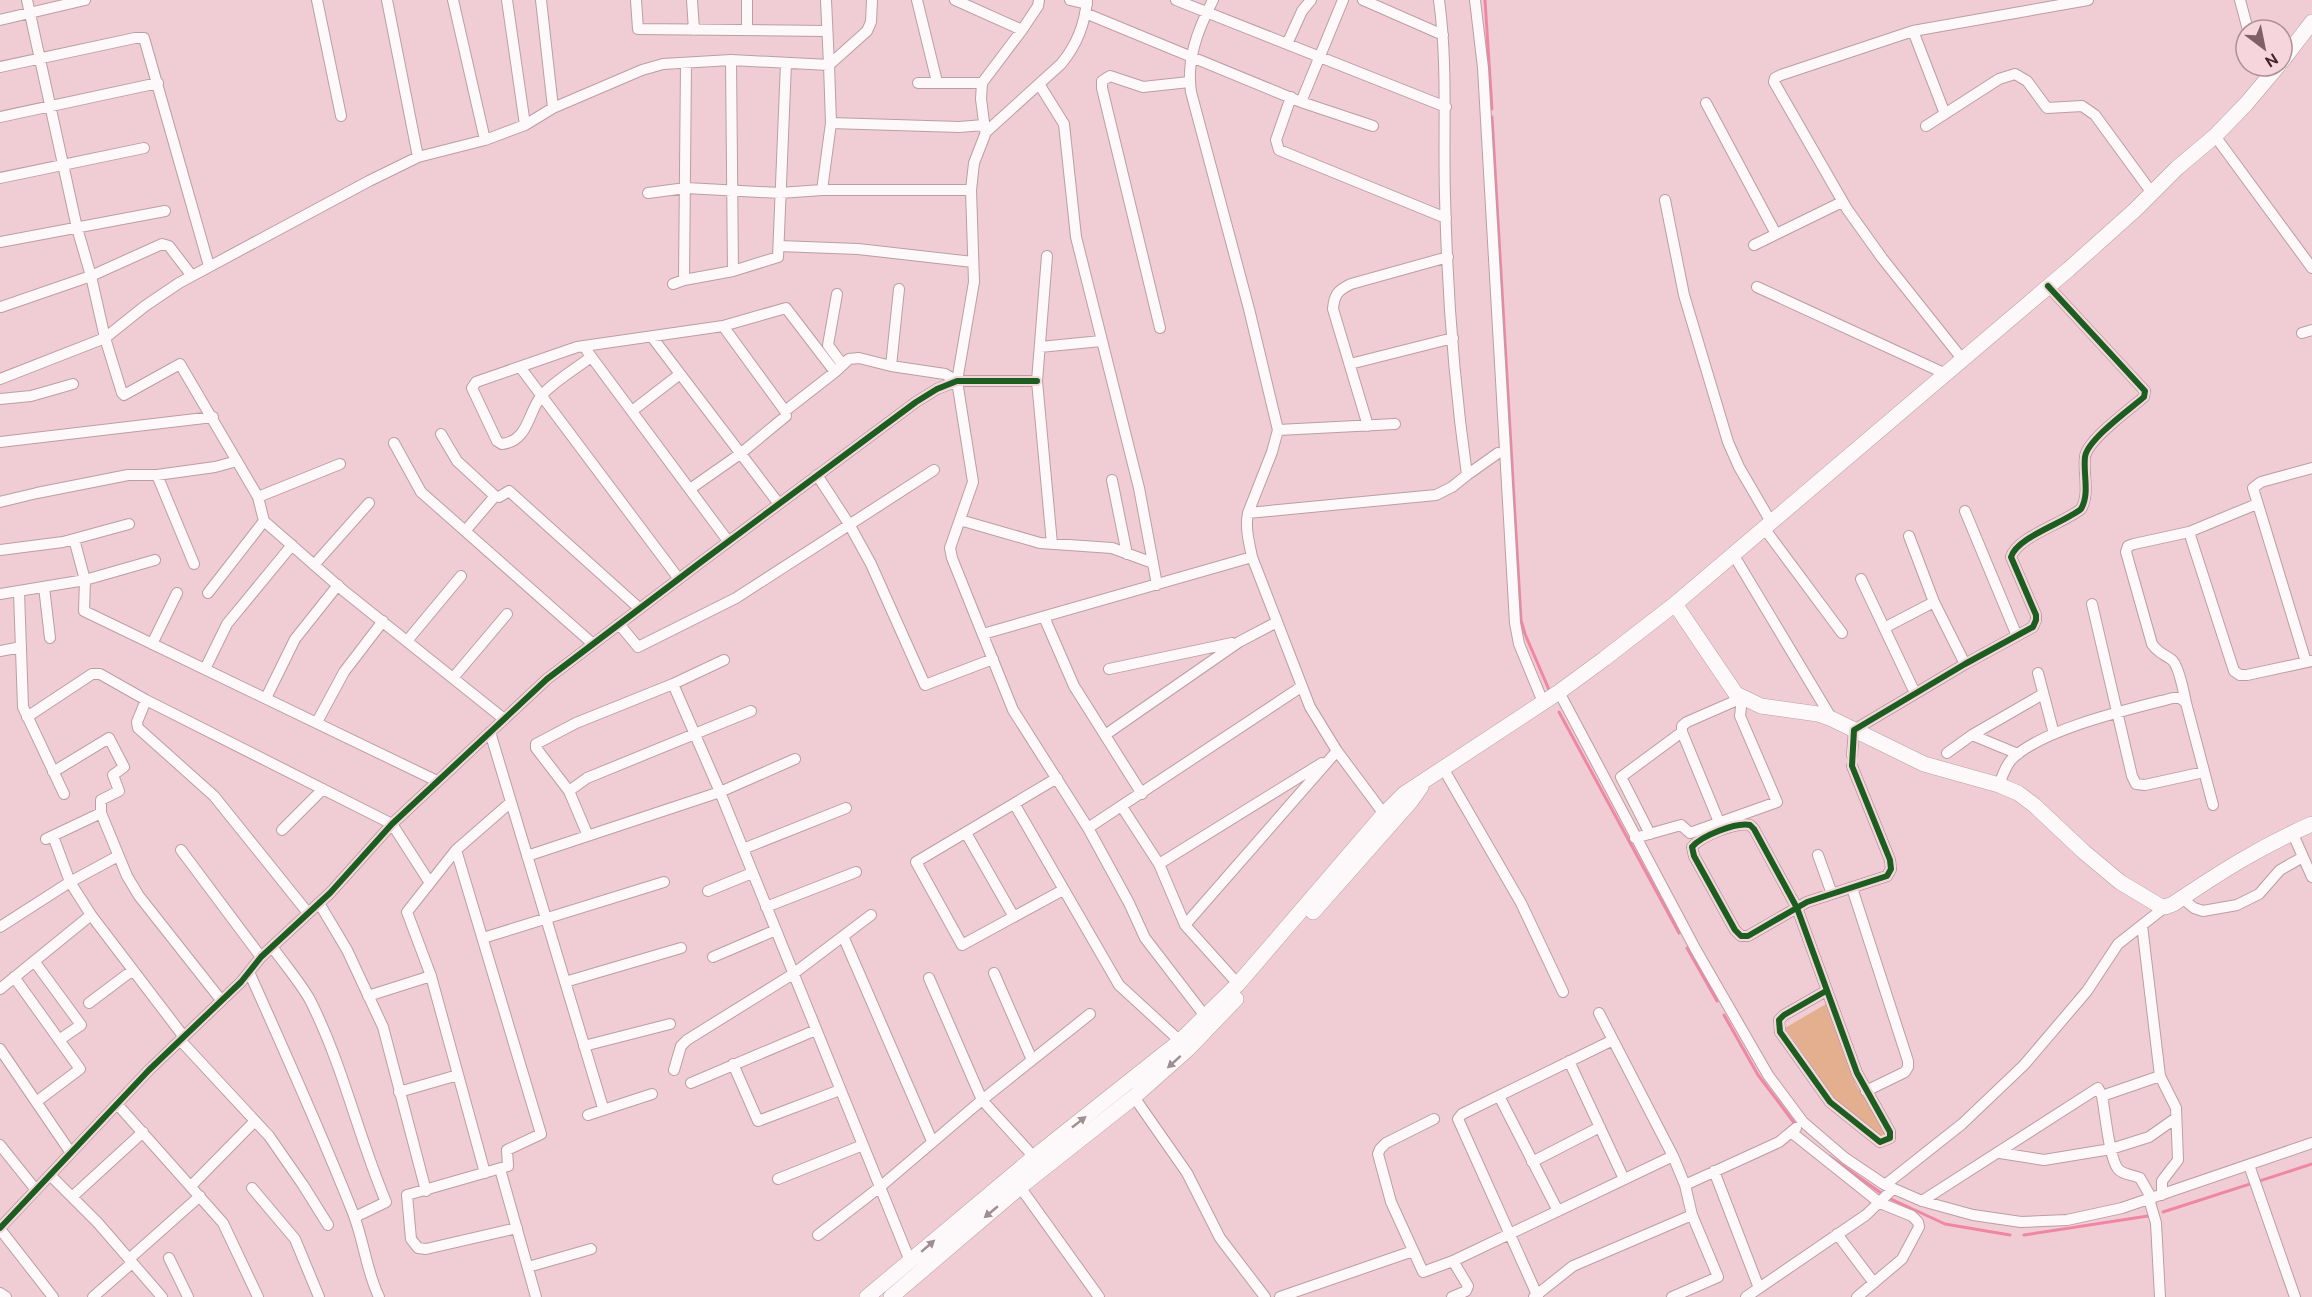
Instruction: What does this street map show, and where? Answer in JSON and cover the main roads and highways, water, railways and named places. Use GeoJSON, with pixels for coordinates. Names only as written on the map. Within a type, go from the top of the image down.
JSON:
{"type":"FeatureCollection","features":[{"type":"Feature","properties":{"kind":"main road"},"geometry":{"type":"LineString","coordinates":[[2294,45],[2312,22]]}},
{"type":"Feature","properties":{"kind":"main road"},"geometry":{"type":"LineString","coordinates":[[867,1297],[1034,1157],[1180,1041],[1238,984],[1384,814],[1404,794],[1559,692],[1675,604],[2048,286],[2215,136],[2267,78]]}},
{"type":"Feature","properties":{"kind":"main road"},"geometry":{"type":"LineString","coordinates":[[1675,604],[1727,684],[1742,698],[1761,706],[1818,714],[1924,764],[1999,785],[2018,793],[2120,882],[2165,907],[2248,855],[2312,824]]}},
{"type":"Feature","properties":{"kind":"main road"},"geometry":{"type":"LineString","coordinates":[[891,1297],[1020,1187],[1134,1097],[1188,1049],[1244,991],[1411,801],[1427,779]]}},
{"type":"Feature","properties":{"kind":"waterway"},"geometry":{"type":"LineString","coordinates":[[1485,0],[1492,109]]}},
{"type":"Feature","properties":{"kind":"waterway"},"geometry":{"type":"LineString","coordinates":[[1492,117],[1521,620],[1550,692]]}},
{"type":"Feature","properties":{"kind":"waterway"},"geometry":{"type":"LineString","coordinates":[[1559,712],[1679,933]]}},
{"type":"Feature","properties":{"kind":"waterway"},"geometry":{"type":"LineString","coordinates":[[1687,948],[1717,1001]]}},
{"type":"Feature","properties":{"kind":"waterway"},"geometry":{"type":"LineString","coordinates":[[1724,1015],[1758,1075],[1795,1124]]}},
{"type":"Feature","properties":{"kind":"waterway"},"geometry":{"type":"LineString","coordinates":[[1829,1156],[1881,1193]]}},
{"type":"Feature","properties":{"kind":"waterway"},"geometry":{"type":"LineString","coordinates":[[2163,1212],[2312,1164]]}},
{"type":"Feature","properties":{"kind":"waterway"},"geometry":{"type":"LineString","coordinates":[[1891,1199],[1945,1224],[2010,1235]]}},
{"type":"Feature","properties":{"kind":"waterway"},"geometry":{"type":"LineString","coordinates":[[2024,1235],[2148,1216]]}}]}
